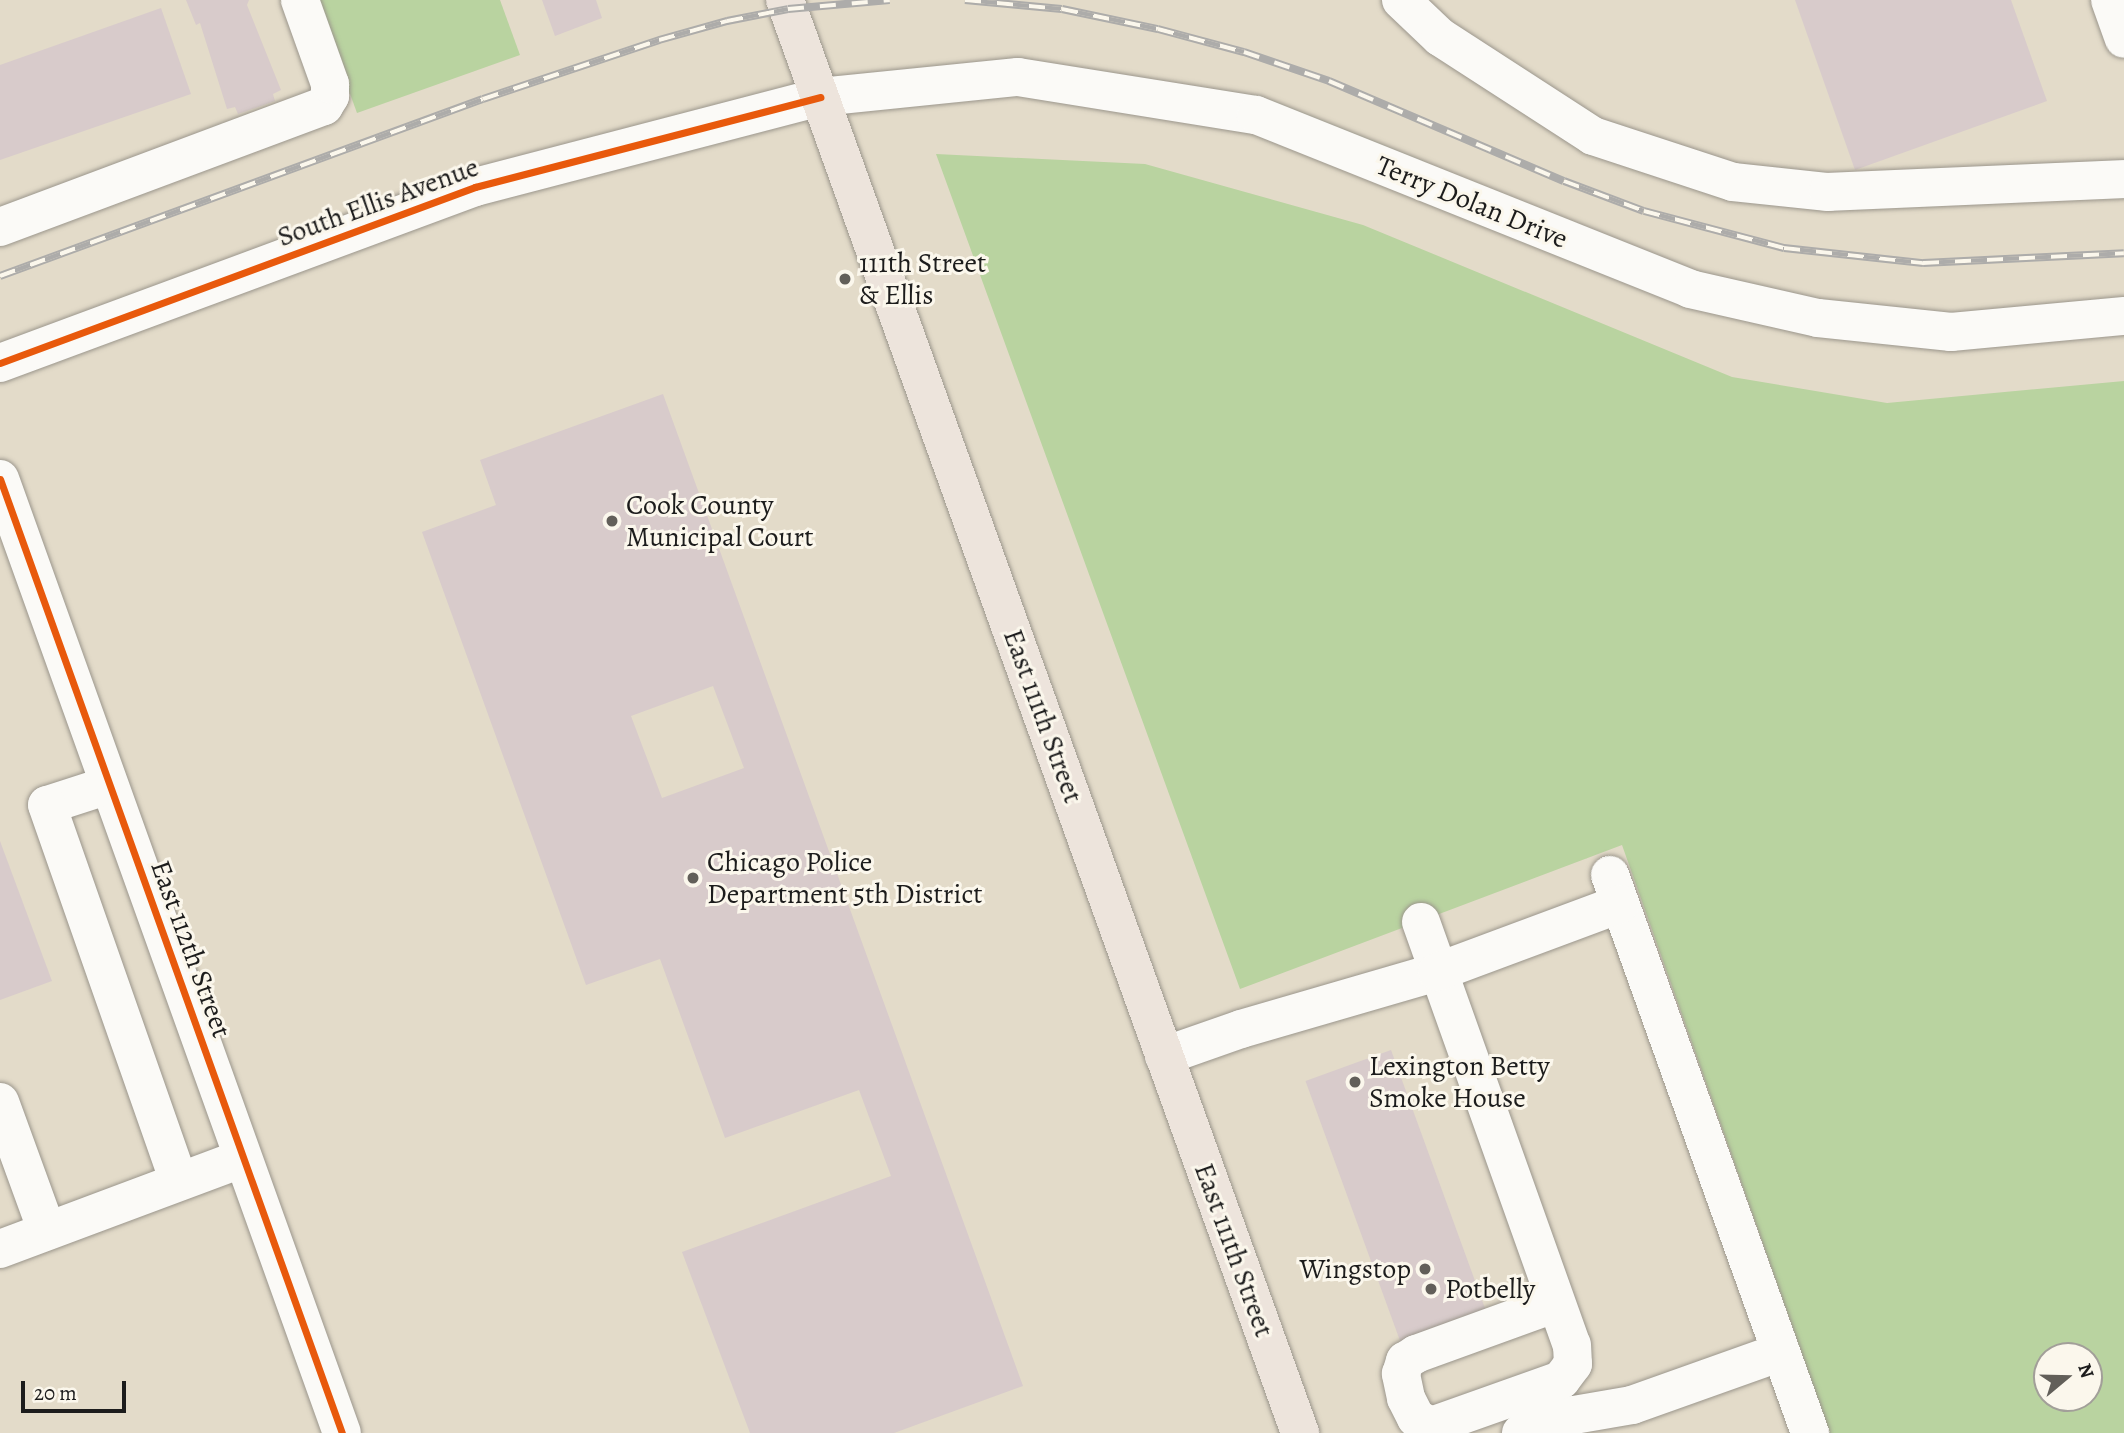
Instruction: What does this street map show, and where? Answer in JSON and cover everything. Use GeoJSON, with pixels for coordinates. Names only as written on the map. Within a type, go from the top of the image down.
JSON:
{"type":"FeatureCollection","features":[{"type":"Feature","properties":{"kind":"main road","name":"East 111th Street"},"geometry":{"type":"LineString","coordinates":[[785,0],[1300,1433]]}},
{"type":"Feature","properties":{"kind":"street"},"geometry":{"type":"LineString","coordinates":[[0,226],[324,106],[330,96],[330,83],[300,0]]}},
{"type":"Feature","properties":{"kind":"street"},"geometry":{"type":"LineString","coordinates":[[1401,0],[1440,37],[1593,136],[1733,182],[1828,192],[2124,179]]}},
{"type":"Feature","properties":{"kind":"street"},"geometry":{"type":"LineString","coordinates":[[2110,0],[2124,39]]}},
{"type":"Feature","properties":{"kind":"street","name":"Terry Dolan Drive"},"geometry":{"type":"LineString","coordinates":[[820,97],[1018,76],[1256,115],[1703,292],[1818,318],[1951,332],[2124,316]]}},
{"type":"Feature","properties":{"kind":"street","name":"South Ellis Avenue"},"geometry":{"type":"LineString","coordinates":[[0,363],[475,187],[820,97]]}},
{"type":"Feature","properties":{"kind":"street","name":"East 112th Street"},"geometry":{"type":"LineString","coordinates":[[0,479],[342,1433]]}},
{"type":"Feature","properties":{"kind":"street"},"geometry":{"type":"LineString","coordinates":[[109,785],[47,805],[179,1182]]}},
{"type":"Feature","properties":{"kind":"street"},"geometry":{"type":"LineString","coordinates":[[1164,1056],[1241,1029],[1437,972],[1615,890],[1810,1433]]}},
{"type":"Feature","properties":{"kind":"street"},"geometry":{"type":"LineString","coordinates":[[1421,922],[1559,1311]]}},
{"type":"Feature","properties":{"kind":"street"},"geometry":{"type":"LineString","coordinates":[[0,1102],[47,1231]]}},
{"type":"Feature","properties":{"kind":"street"},"geometry":{"type":"LineString","coordinates":[[0,1249],[243,1158]]}},
{"type":"Feature","properties":{"kind":"street"},"geometry":{"type":"LineString","coordinates":[[1571,1433],[1620,1422],[1781,1352]]}},
{"type":"Feature","properties":{"kind":"street"},"geometry":{"type":"LineString","coordinates":[[1521,1433],[1574,1415],[1620,1422]]}},
{"type":"Feature","properties":{"kind":"green space"},"geometry":{"type":"Polygon","coordinates":[[[316,0],[500,0],[520,55],[357,113],[316,0]]]}},
{"type":"Feature","properties":{"kind":"green space"},"geometry":{"type":"Polygon","coordinates":[[[936,154],[1145,164],[1363,225],[1732,377],[1887,403],[2124,381],[2124,1433],[1830,1433],[1622,845],[1240,989],[936,154]]]}},
{"type":"Feature","properties":{"kind":"building"},"geometry":{"type":"Polygon","coordinates":[[[186,0],[249,0],[247,5],[281,90],[273,94],[275,101],[238,114],[235,107],[227,109],[200,23],[196,25],[186,0]]]}},
{"type":"Feature","properties":{"kind":"building"},"geometry":{"type":"Polygon","coordinates":[[[542,0],[596,0],[602,18],[555,36],[542,0]]]}},
{"type":"Feature","properties":{"kind":"building"},"geometry":{"type":"Polygon","coordinates":[[[1795,0],[2011,0],[2047,101],[1855,170],[1795,0]]]}},
{"type":"Feature","properties":{"kind":"building"},"geometry":{"type":"Polygon","coordinates":[[[161,8],[191,94],[0,160],[0,65],[161,8]]]}},
{"type":"Feature","properties":{"kind":"building","name":"Chicago Police Department 5th District"},"geometry":{"type":"Polygon","coordinates":[[[663,394],[1023,1386],[894,1433],[750,1433],[682,1252],[891,1176],[859,1090],[725,1138],[660,959],[586,985],[422,532],[496,505],[480,460],[663,394]],[[713,686],[631,716],[662,798],[744,768],[713,686]]]}},
{"type":"Feature","properties":{"kind":"building"},"geometry":{"type":"Polygon","coordinates":[[[0,841],[52,981],[0,1000],[0,841]]]}},
{"type":"Feature","properties":{"kind":"building"},"geometry":{"type":"Polygon","coordinates":[[[1391,1050],[1486,1311],[1401,1342],[1305,1081],[1391,1050]]]}},
{"type":"Feature","properties":{"kind":"railway"},"geometry":{"type":"LineString","coordinates":[[0,276],[483,99],[659,40],[727,21],[788,9],[890,0]]}},
{"type":"Feature","properties":{"kind":"railway"},"geometry":{"type":"LineString","coordinates":[[965,0],[1062,9],[1158,29],[1244,52],[1329,81],[1564,181],[1644,211],[1784,248],[1923,263],[2124,253]]}},
{"type":"Feature","properties":{"kind":"cycle path"},"geometry":{"type":"LineString","coordinates":[[0,363],[475,187],[820,97]]}},
{"type":"Feature","properties":{"kind":"cycle path"},"geometry":{"type":"LineString","coordinates":[[0,479],[342,1433]]}},
{"type":"Feature","properties":{"kind":"place","name":"111th Street & Ellis"},"geometry":{"type":"Point","coordinates":[845,279]}},
{"type":"Feature","properties":{"kind":"place","name":"Cook County Municipal Court"},"geometry":{"type":"Point","coordinates":[612,521]}},
{"type":"Feature","properties":{"kind":"place","name":"Chicago Police Department 5th District"},"geometry":{"type":"Point","coordinates":[693,878]}},
{"type":"Feature","properties":{"kind":"place","name":"Lexington Betty Smoke House"},"geometry":{"type":"Point","coordinates":[1355,1082]}},
{"type":"Feature","properties":{"kind":"place","name":"Wingstop"},"geometry":{"type":"Point","coordinates":[1425,1269]}},
{"type":"Feature","properties":{"kind":"place","name":"Potbelly"},"geometry":{"type":"Point","coordinates":[1431,1289]}}]}
